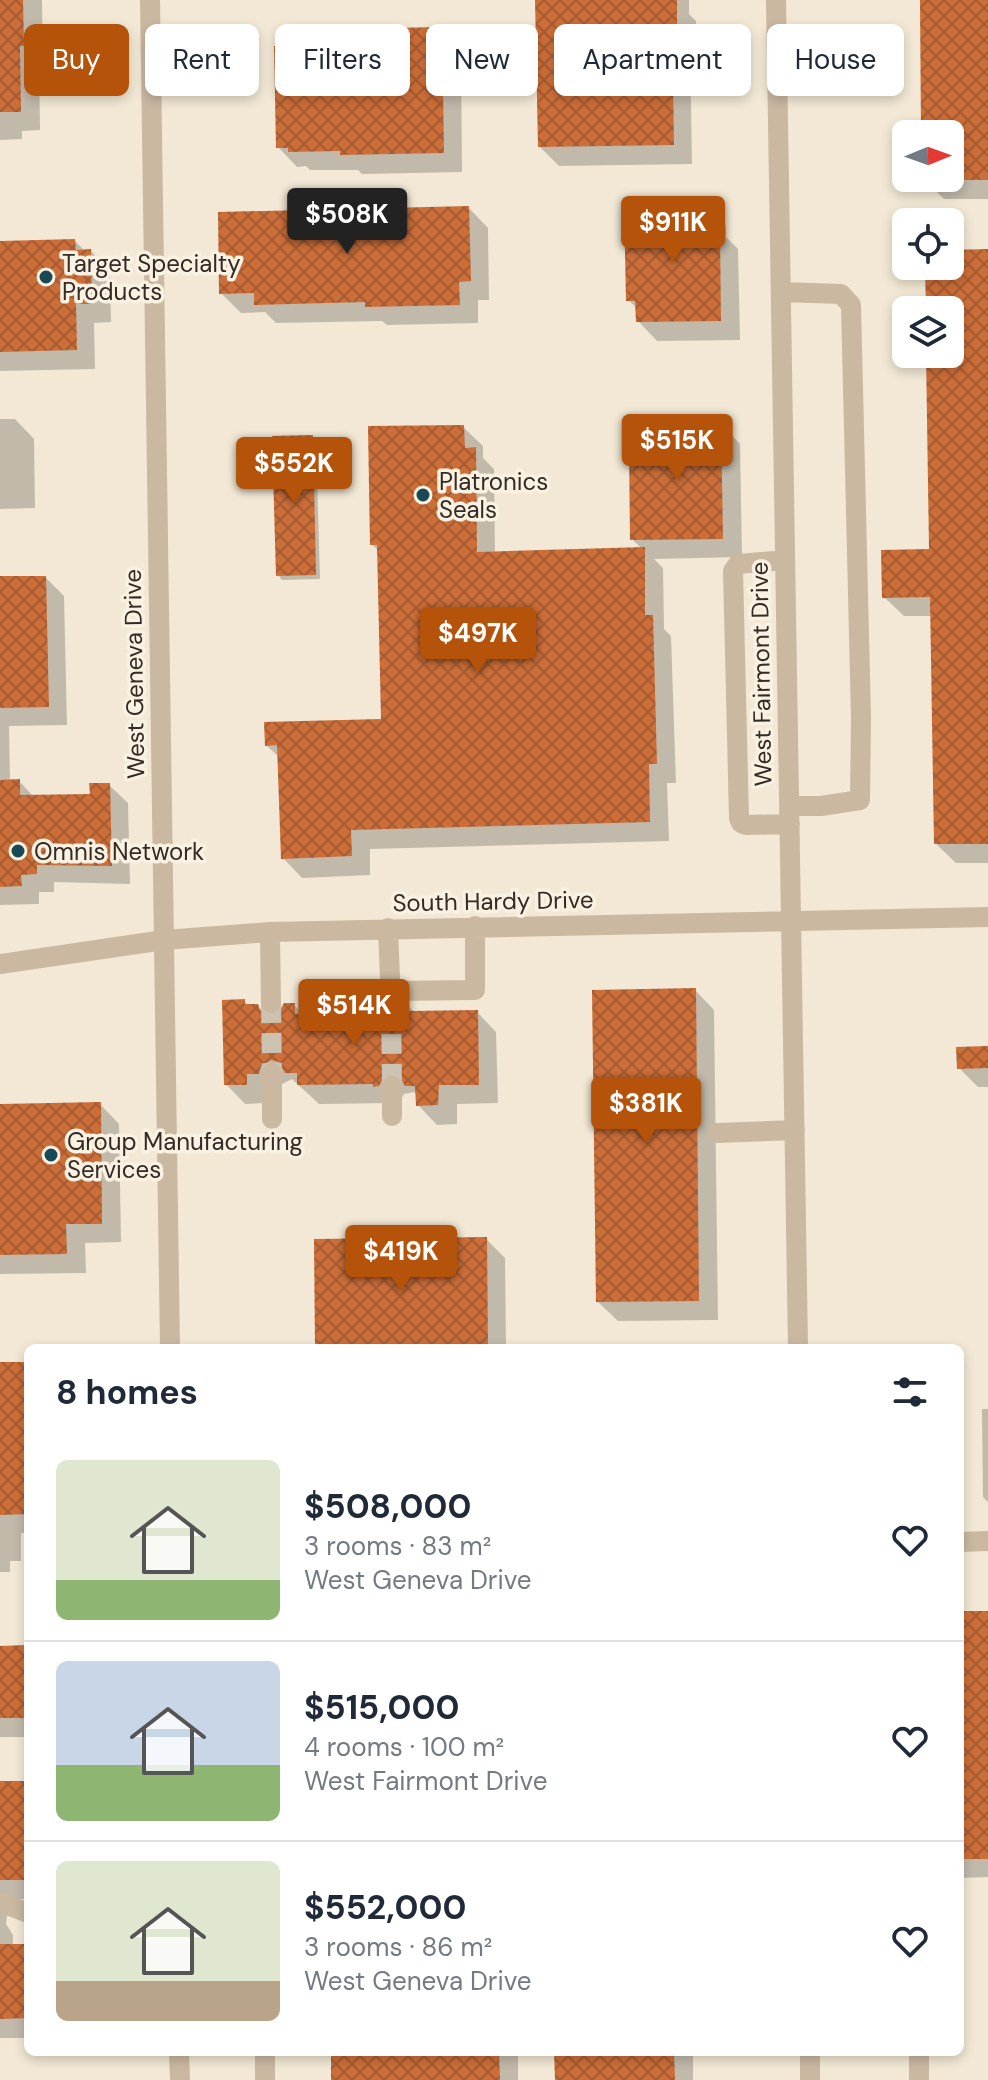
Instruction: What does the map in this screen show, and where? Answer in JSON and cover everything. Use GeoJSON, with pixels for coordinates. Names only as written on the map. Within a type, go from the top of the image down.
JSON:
{"type":"FeatureCollection","features":[{"type":"Feature","properties":{"kind":"street","name":"West Geneva Drive"},"geometry":{"type":"LineString","coordinates":[[150,0],[170,1344]]}},
{"type":"Feature","properties":{"kind":"street","name":"West Fairmont Drive"},"geometry":{"type":"LineString","coordinates":[[776,0],[798,1344]]}},
{"type":"Feature","properties":{"kind":"street"},"geometry":{"type":"LineString","coordinates":[[781,292],[841,294],[851,305],[861,718],[860,800],[821,806],[746,825],[739,818],[733,571],[738,564],[785,560]]}},
{"type":"Feature","properties":{"kind":"street","name":"South Hardy Drive"},"geometry":{"type":"LineString","coordinates":[[0,964],[164,940],[270,932],[988,917]]}},
{"type":"Feature","properties":{"kind":"street"},"geometry":{"type":"LineString","coordinates":[[388,928],[390,997],[475,990],[475,926]]}},
{"type":"Feature","properties":{"kind":"street"},"geometry":{"type":"LineString","coordinates":[[270,932],[271,1003]]}},
{"type":"Feature","properties":{"kind":"street"},"geometry":{"type":"LineString","coordinates":[[272,1073],[272,1119]]}},
{"type":"Feature","properties":{"kind":"street"},"geometry":{"type":"LineString","coordinates":[[392,1086],[392,1116]]}},
{"type":"Feature","properties":{"kind":"street"},"geometry":{"type":"LineString","coordinates":[[717,1133],[795,1130]]}},
{"type":"Feature","properties":{"kind":"street"},"geometry":{"type":"LineString","coordinates":[[964,1542],[988,1541]]}},
{"type":"Feature","properties":{"kind":"street"},"geometry":{"type":"LineString","coordinates":[[0,1902],[24,1911]]}},
{"type":"Feature","properties":{"kind":"street"},"geometry":{"type":"LineString","coordinates":[[179,2056],[180,2080]]}},
{"type":"Feature","properties":{"kind":"street"},"geometry":{"type":"LineString","coordinates":[[265,2056],[265,2080]]}},
{"type":"Feature","properties":{"kind":"street"},"geometry":{"type":"LineString","coordinates":[[810,2056],[810,2080]]}},
{"type":"Feature","properties":{"kind":"street"},"geometry":{"type":"LineString","coordinates":[[919,2056],[919,2080]]}},
{"type":"Feature","properties":{"kind":"building"},"geometry":{"type":"Polygon","coordinates":[[[0,0],[23,0],[21,112],[0,112],[0,0]]]}},
{"type":"Feature","properties":{"kind":"building"},"geometry":{"type":"Polygon","coordinates":[[[535,0],[677,0],[677,24],[554,24],[554,96],[673,96],[674,145],[538,147],[538,24],[535,24],[535,0]]]}},
{"type":"Feature","properties":{"kind":"building"},"geometry":{"type":"Polygon","coordinates":[[[920,0],[988,0],[988,180],[964,180],[964,120],[921,120],[920,0]]]}},
{"type":"Feature","properties":{"kind":"building"},"geometry":{"type":"Polygon","coordinates":[[[426,27],[426,96],[443,96],[444,153],[340,155],[340,151],[288,152],[288,148],[276,148],[274,46],[275,96],[410,96],[410,28],[426,27]]]}},
{"type":"Feature","properties":{"kind":"building"},"geometry":{"type":"Polygon","coordinates":[[[707,205],[708,227],[720,227],[721,321],[636,322],[635,301],[626,301],[624,206],[707,205]]]}},
{"type":"Feature","properties":{"kind":"building"},"geometry":{"type":"Polygon","coordinates":[[[469,206],[471,281],[459,282],[460,305],[365,307],[365,302],[254,305],[254,293],[219,294],[218,212],[469,206]]]}},
{"type":"Feature","properties":{"kind":"building","name":"Target Specialty Products"},"geometry":{"type":"Polygon","coordinates":[[[75,239],[76,250],[91,249],[92,304],[76,304],[77,350],[0,352],[0,241],[75,239]]]}},
{"type":"Feature","properties":{"kind":"building"},"geometry":{"type":"Polygon","coordinates":[[[988,249],[988,844],[934,844],[930,597],[882,598],[881,550],[929,549],[926,368],[964,368],[964,296],[926,296],[925,280],[964,280],[964,250],[988,249]]]}},
{"type":"Feature","properties":{"kind":"building"},"geometry":{"type":"Polygon","coordinates":[[[721,422],[723,539],[630,540],[629,446],[641,446],[640,423],[721,422]]]}},
{"type":"Feature","properties":{"kind":"building"},"geometry":{"type":"Polygon","coordinates":[[[464,425],[465,448],[476,447],[477,552],[645,547],[645,615],[653,615],[657,764],[649,764],[650,822],[351,830],[352,856],[281,859],[277,745],[265,746],[264,722],[381,719],[377,545],[370,545],[368,426],[464,425]]]}},
{"type":"Feature","properties":{"kind":"building"},"geometry":{"type":"Polygon","coordinates":[[[313,435],[316,575],[276,576],[272,436],[313,435]]]}},
{"type":"Feature","properties":{"kind":"building"},"geometry":{"type":"Polygon","coordinates":[[[0,576],[46,576],[49,707],[0,708],[0,576]]]}},
{"type":"Feature","properties":{"kind":"building"},"geometry":{"type":"Polygon","coordinates":[[[20,779],[20,795],[90,794],[89,783],[110,783],[112,866],[37,865],[37,874],[21,875],[22,886],[0,887],[0,780],[20,779]]]}},
{"type":"Feature","properties":{"kind":"building"},"geometry":{"type":"Polygon","coordinates":[[[696,988],[699,1301],[596,1302],[592,990],[696,988]]]}},
{"type":"Feature","properties":{"kind":"building"},"geometry":{"type":"Polygon","coordinates":[[[245,999],[245,1004],[258,1004],[260,1010],[270,1016],[278,1014],[284,1003],[295,1003],[295,1014],[369,1013],[369,1004],[378,1004],[380,1012],[391,1017],[399,1014],[404,1004],[409,1004],[409,1011],[478,1010],[479,1085],[439,1085],[438,1105],[416,1106],[415,1086],[405,1086],[398,1074],[385,1075],[379,1086],[373,1087],[373,1084],[297,1085],[297,1073],[285,1073],[279,1062],[271,1060],[261,1066],[259,1074],[247,1074],[247,1085],[224,1085],[222,1000],[245,999]]]}},
{"type":"Feature","properties":{"kind":"building"},"geometry":{"type":"Polygon","coordinates":[[[988,1046],[988,1068],[957,1069],[956,1047],[988,1046]]]}},
{"type":"Feature","properties":{"kind":"building","name":"Group Manufacturing Services"},"geometry":{"type":"Polygon","coordinates":[[[101,1102],[102,1224],[66,1224],[67,1254],[0,1255],[0,1104],[101,1102]]]}},
{"type":"Feature","properties":{"kind":"building"},"geometry":{"type":"Polygon","coordinates":[[[487,1237],[488,1344],[315,1344],[314,1239],[487,1237]]]}},
{"type":"Feature","properties":{"kind":"building"},"geometry":{"type":"Polygon","coordinates":[[[0,1362],[24,1362],[24,1514],[0,1515],[0,1362]]]}},
{"type":"Feature","properties":{"kind":"building"},"geometry":{"type":"Polygon","coordinates":[[[964,1611],[988,1611],[988,1859],[964,1859],[964,1611]]]}},
{"type":"Feature","properties":{"kind":"building"},"geometry":{"type":"Polygon","coordinates":[[[24,1645],[24,1718],[0,1718],[0,1646],[24,1645]]]}},
{"type":"Feature","properties":{"kind":"building"},"geometry":{"type":"Polygon","coordinates":[[[0,1781],[24,1781],[24,1880],[0,1880],[0,1781]]]}},
{"type":"Feature","properties":{"kind":"building"},"geometry":{"type":"Polygon","coordinates":[[[0,1944],[24,1944],[24,2018],[0,2019],[0,1944]]]}},
{"type":"Feature","properties":{"kind":"building"},"geometry":{"type":"Polygon","coordinates":[[[331,2056],[499,2056],[500,2080],[331,2080],[331,2056]]]}},
{"type":"Feature","properties":{"kind":"building"},"geometry":{"type":"Polygon","coordinates":[[[554,2056],[674,2056],[675,2080],[555,2080],[554,2056]]]}},
{"type":"Feature","properties":{"kind":"tunnel"},"geometry":{"type":"LineString","coordinates":[[271,1003],[272,1073]]}},
{"type":"Feature","properties":{"kind":"tunnel"},"geometry":{"type":"LineString","coordinates":[[391,1004],[392,1086]]}},
{"type":"Feature","properties":{"kind":"place","name":"Target Specialty Products"},"geometry":{"type":"Point","coordinates":[46,277]}},
{"type":"Feature","properties":{"kind":"place","name":"Platronics Seals"},"geometry":{"type":"Point","coordinates":[423,495]}},
{"type":"Feature","properties":{"kind":"place","name":"Omnis Network"},"geometry":{"type":"Point","coordinates":[18,851]}},
{"type":"Feature","properties":{"kind":"place","name":"Group Manufacturing Services"},"geometry":{"type":"Point","coordinates":[51,1155]}}]}
